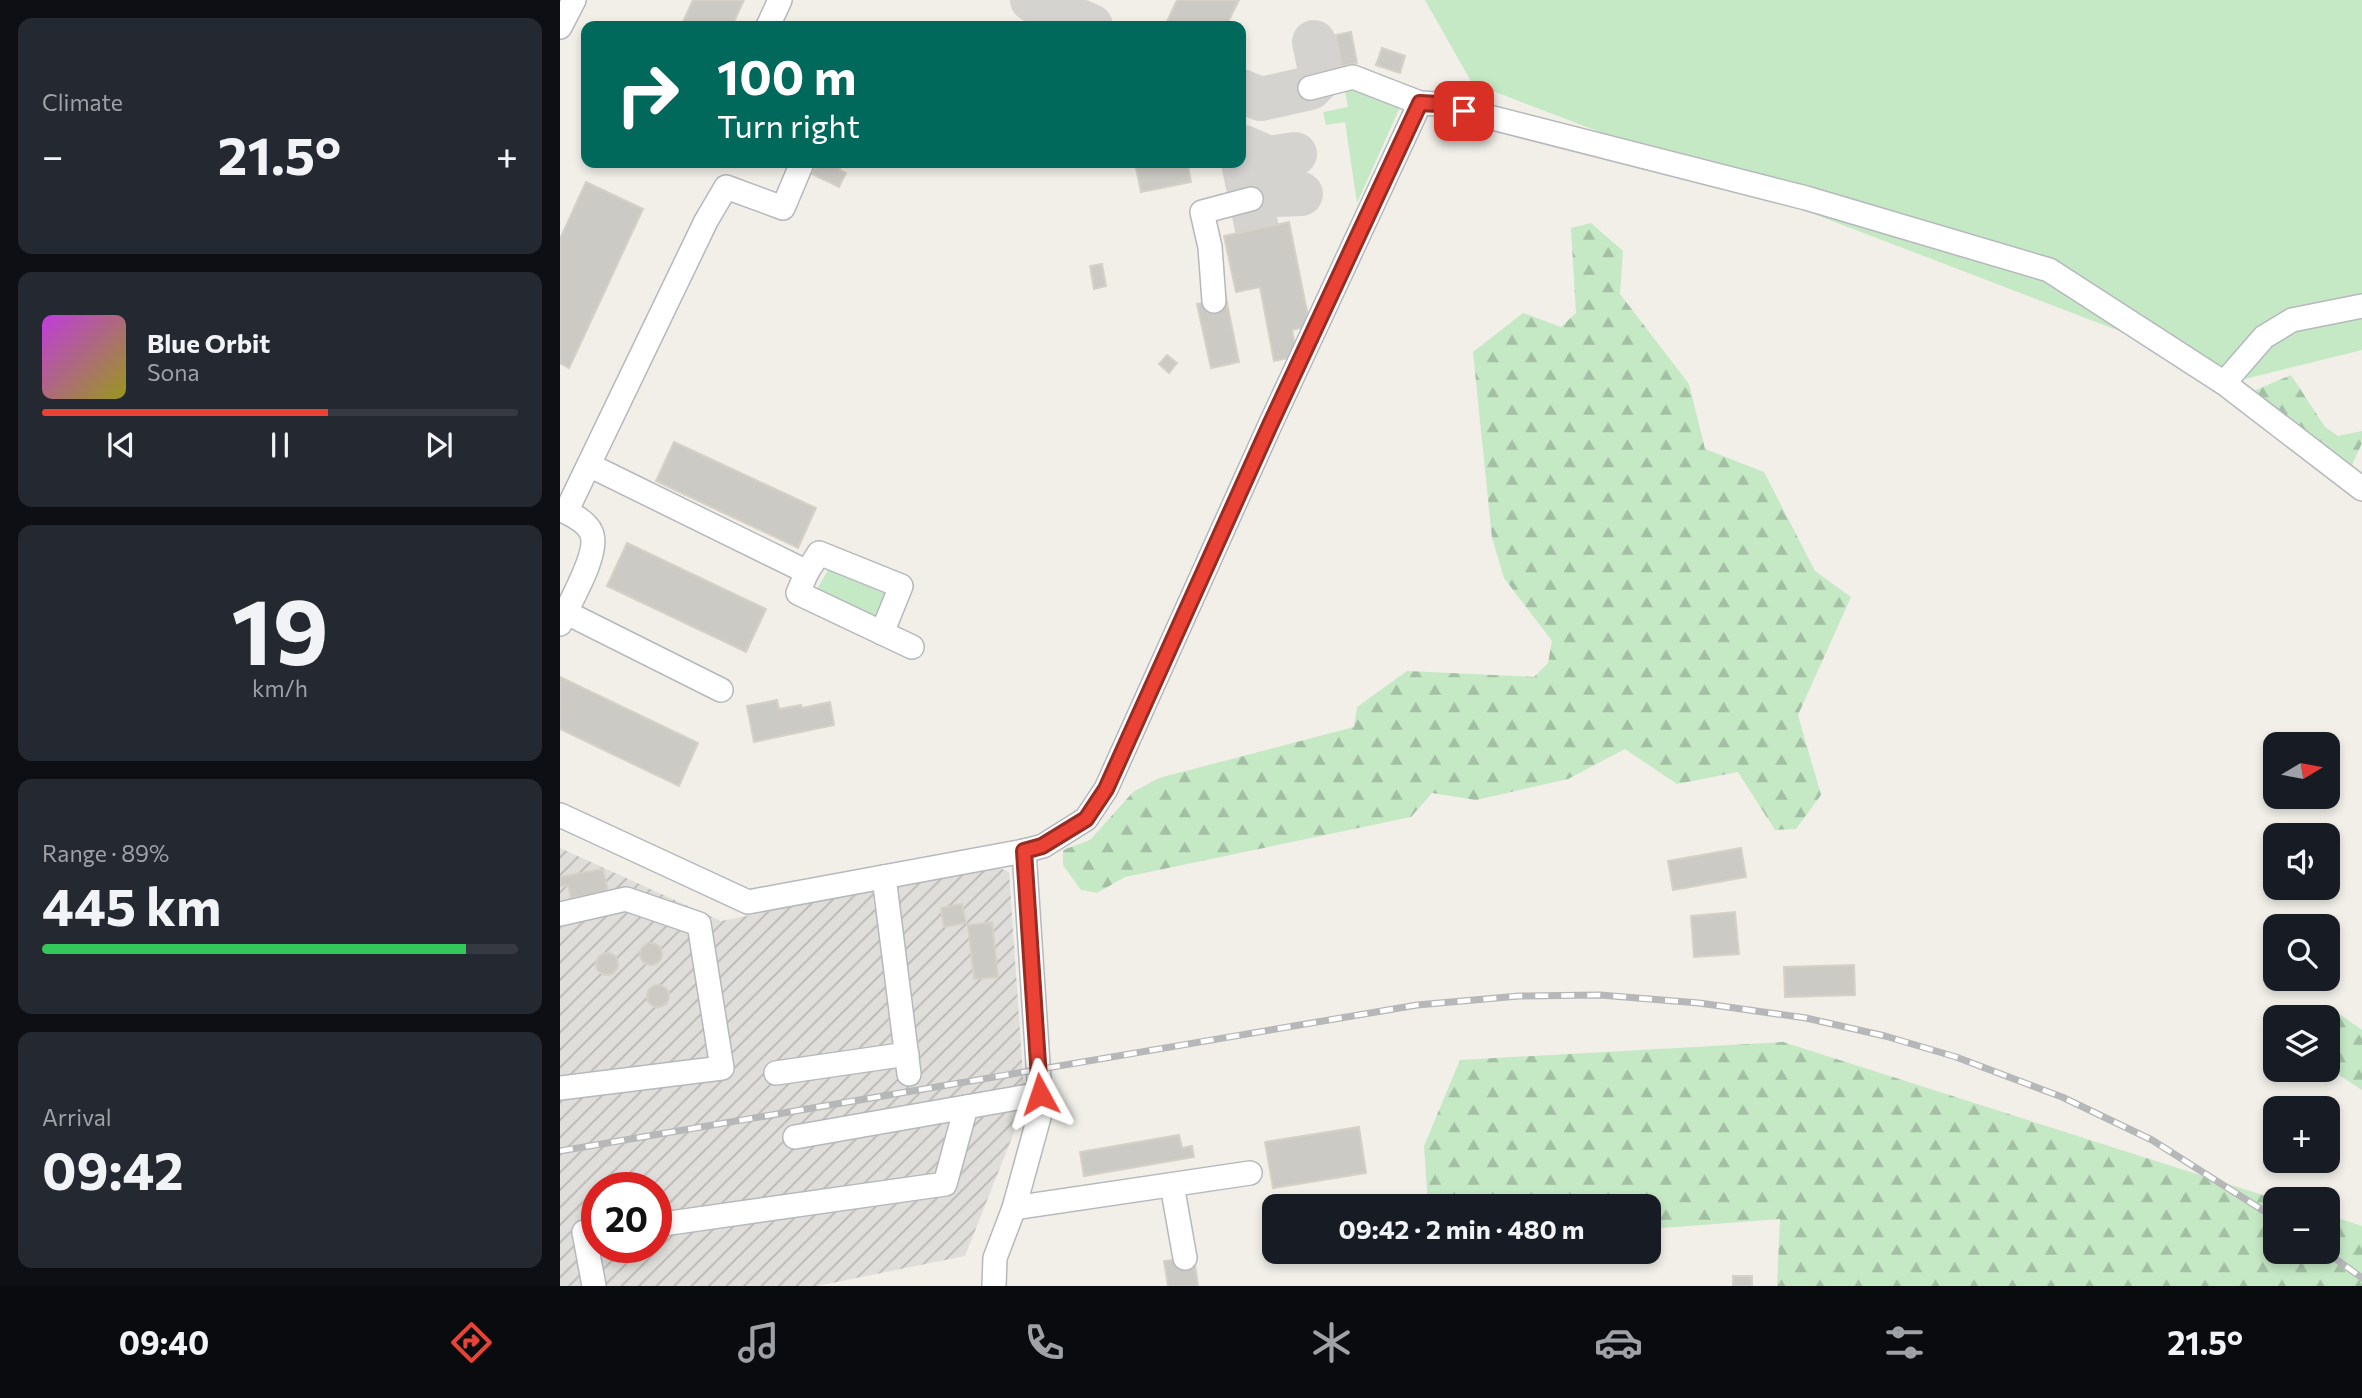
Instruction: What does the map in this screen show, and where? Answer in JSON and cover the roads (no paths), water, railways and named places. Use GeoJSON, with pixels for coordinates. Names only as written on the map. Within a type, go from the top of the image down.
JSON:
{"type":"FeatureCollection","features":[{"type":"Feature","properties":{"kind":"lane"},"geometry":{"type":"LineString","coordinates":[[560,27],[574,0]]}},
{"type":"Feature","properties":{"kind":"lane"},"geometry":{"type":"LineString","coordinates":[[770,21],[780,0]]}},
{"type":"Feature","properties":{"kind":"lane"},"geometry":{"type":"LineString","coordinates":[[1310,88],[1353,77],[1420,103],[1438,104],[1793,194],[2049,270],[2224,383],[2362,489]]}},
{"type":"Feature","properties":{"kind":"lane"},"geometry":{"type":"LineString","coordinates":[[560,815],[748,902],[1024,851],[1042,846],[1086,819],[1106,789],[1270,425],[1420,103]]}},
{"type":"Feature","properties":{"kind":"lane"},"geometry":{"type":"LineString","coordinates":[[721,690],[563,618],[594,550],[593,534],[586,524],[563,511],[589,466],[706,221],[726,187],[782,208],[801,168]]}},
{"type":"Feature","properties":{"kind":"lane"},"geometry":{"type":"LineString","coordinates":[[1214,300],[1210,247],[1202,212],[1251,199]]}},
{"type":"Feature","properties":{"kind":"lane"},"geometry":{"type":"LineString","coordinates":[[2224,383],[2264,337],[2292,320],[2362,306]]}},
{"type":"Feature","properties":{"kind":"lane"},"geometry":{"type":"LineString","coordinates":[[589,466],[807,572]]}},
{"type":"Feature","properties":{"kind":"lane"},"geometry":{"type":"LineString","coordinates":[[882,633],[901,586],[819,553],[798,593],[882,633],[912,647]]}},
{"type":"Feature","properties":{"kind":"lane"},"geometry":{"type":"LineString","coordinates":[[994,1286],[995,1258],[1014,1208],[1041,1110],[1024,851]]}},
{"type":"Feature","properties":{"kind":"lane"},"geometry":{"type":"LineString","coordinates":[[776,1073],[908,1064],[884,877]]}},
{"type":"Feature","properties":{"kind":"lane"},"geometry":{"type":"LineString","coordinates":[[560,914],[625,899],[699,924],[722,1068],[560,1088]]}},
{"type":"Feature","properties":{"kind":"lane"},"geometry":{"type":"LineString","coordinates":[[795,1137],[1040,1094]]}},
{"type":"Feature","properties":{"kind":"lane"},"geometry":{"type":"LineString","coordinates":[[672,1223],[945,1184],[966,1107]]}},
{"type":"Feature","properties":{"kind":"lane"},"geometry":{"type":"LineString","coordinates":[[1014,1208],[1250,1173]]}},
{"type":"Feature","properties":{"kind":"lane"},"geometry":{"type":"LineString","coordinates":[[1172,1185],[1185,1258]]}},
{"type":"Feature","properties":{"kind":"lane"},"geometry":{"type":"LineString","coordinates":[[590,1263],[594,1286]]}},
{"type":"Feature","properties":{"kind":"railway"},"geometry":{"type":"LineString","coordinates":[[560,1151],[1417,1005],[1519,996],[1600,995],[1699,1003],[1806,1018],[1885,1036],[1956,1057],[2062,1097],[2152,1140],[2263,1210]]}},
{"type":"Feature","properties":{"kind":"railway"},"geometry":{"type":"LineString","coordinates":[[2340,1262],[2362,1278]]}}]}
